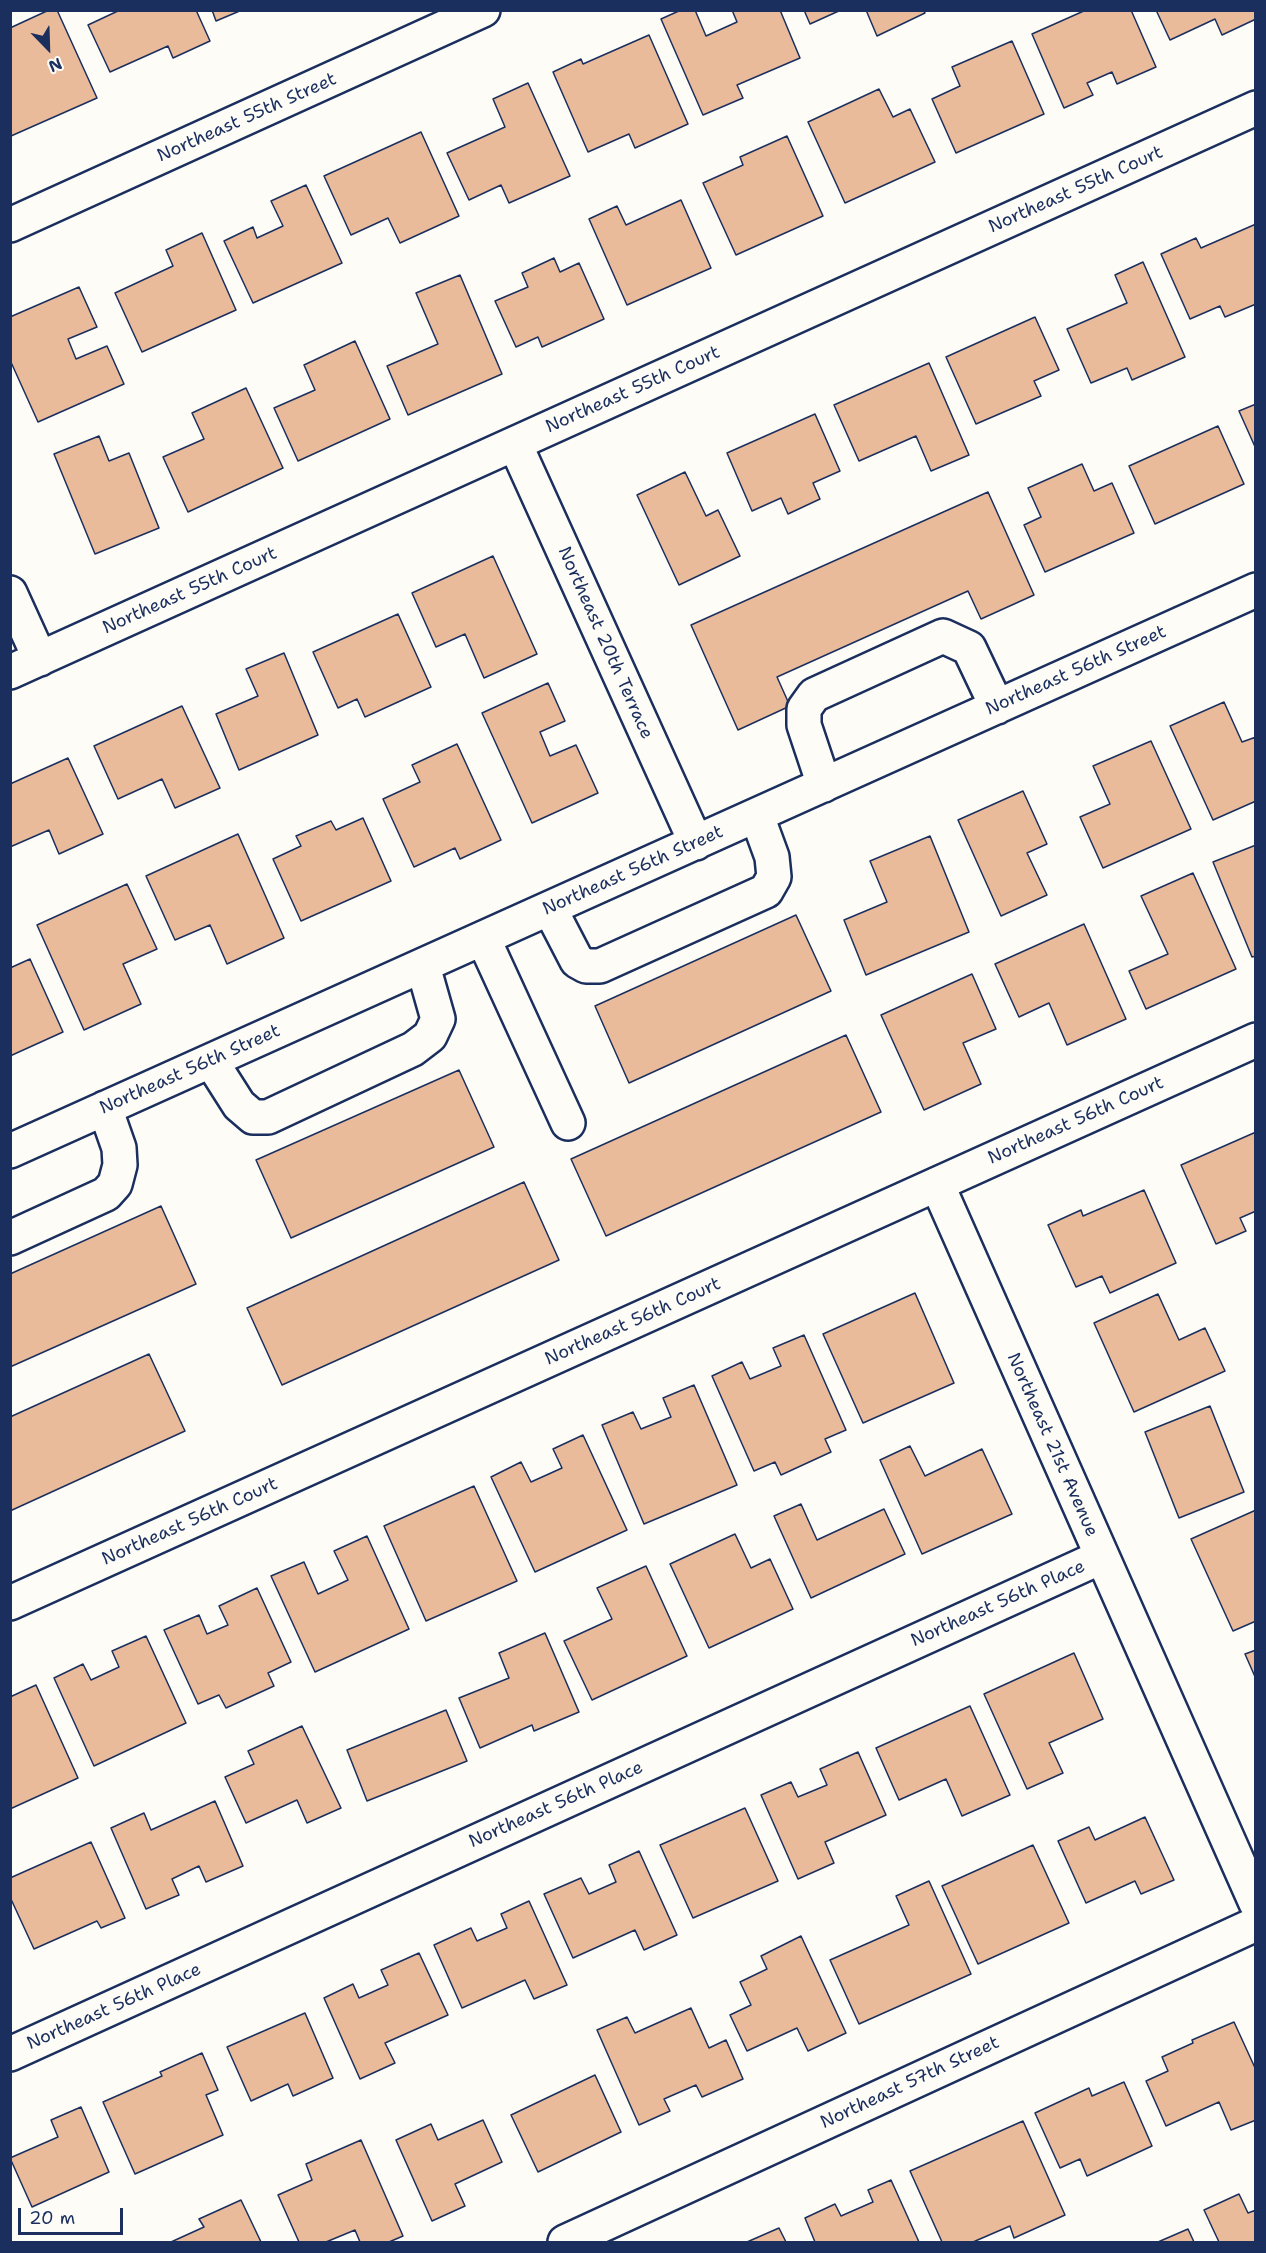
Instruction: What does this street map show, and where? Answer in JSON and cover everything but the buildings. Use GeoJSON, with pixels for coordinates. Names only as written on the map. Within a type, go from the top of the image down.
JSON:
{"type":"FeatureCollection","features":[{"type":"Feature","properties":{"kind":"street","name":"Northeast 55th Street"},"geometry":{"type":"LineString","coordinates":[[10,225],[483,10]]}},
{"type":"Feature","properties":{"kind":"street","name":"Northeast 55th Court"},"geometry":{"type":"LineString","coordinates":[[10,672],[1256,108]]}},
{"type":"Feature","properties":{"kind":"street","name":"Northeast 20th Terrace"},"geometry":{"type":"LineString","coordinates":[[515,444],[696,843]]}},
{"type":"Feature","properties":{"kind":"street","name":"Northeast 56th Street"},"geometry":{"type":"LineString","coordinates":[[10,1151],[1256,590]]}},
{"type":"Feature","properties":{"kind":"street"},"geometry":{"type":"LineString","coordinates":[[10,593],[40,659]]}},
{"type":"Feature","properties":{"kind":"street"},"geometry":{"type":"LineString","coordinates":[[824,785],[804,725],[804,709],[814,695],[943,636],[969,648],[997,707]]}},
{"type":"Feature","properties":{"kind":"street"},"geometry":{"type":"LineString","coordinates":[[550,909],[577,961],[586,966],[600,966],[766,891],[774,877],[772,857],[757,816]]}},
{"type":"Feature","properties":{"kind":"street"},"geometry":{"type":"LineString","coordinates":[[483,938],[567,1123]]}},
{"type":"Feature","properties":{"kind":"street"},"geometry":{"type":"LineString","coordinates":[[211,1061],[239,1105],[253,1118],[268,1117],[413,1050],[430,1036],[438,1019],[423,966]]}},
{"type":"Feature","properties":{"kind":"street","name":"Northeast 56th Court"},"geometry":{"type":"LineString","coordinates":[[10,1603],[1256,1040]]}},
{"type":"Feature","properties":{"kind":"street"},"geometry":{"type":"LineString","coordinates":[[10,1239],[106,1194],[115,1184],[120,1166],[119,1148],[105,1108]]}},
{"type":"Feature","properties":{"kind":"street","name":"Northeast 21st Avenue"},"geometry":{"type":"LineString","coordinates":[[937,1184],[1256,1903]]}},
{"type":"Feature","properties":{"kind":"street","name":"Northeast 56th Place"},"geometry":{"type":"LineString","coordinates":[[10,2054],[1101,1557]]}},
{"type":"Feature","properties":{"kind":"street","name":"Northeast 57th Street"},"geometry":{"type":"LineString","coordinates":[[565,2242],[1256,1923]]}}]}
